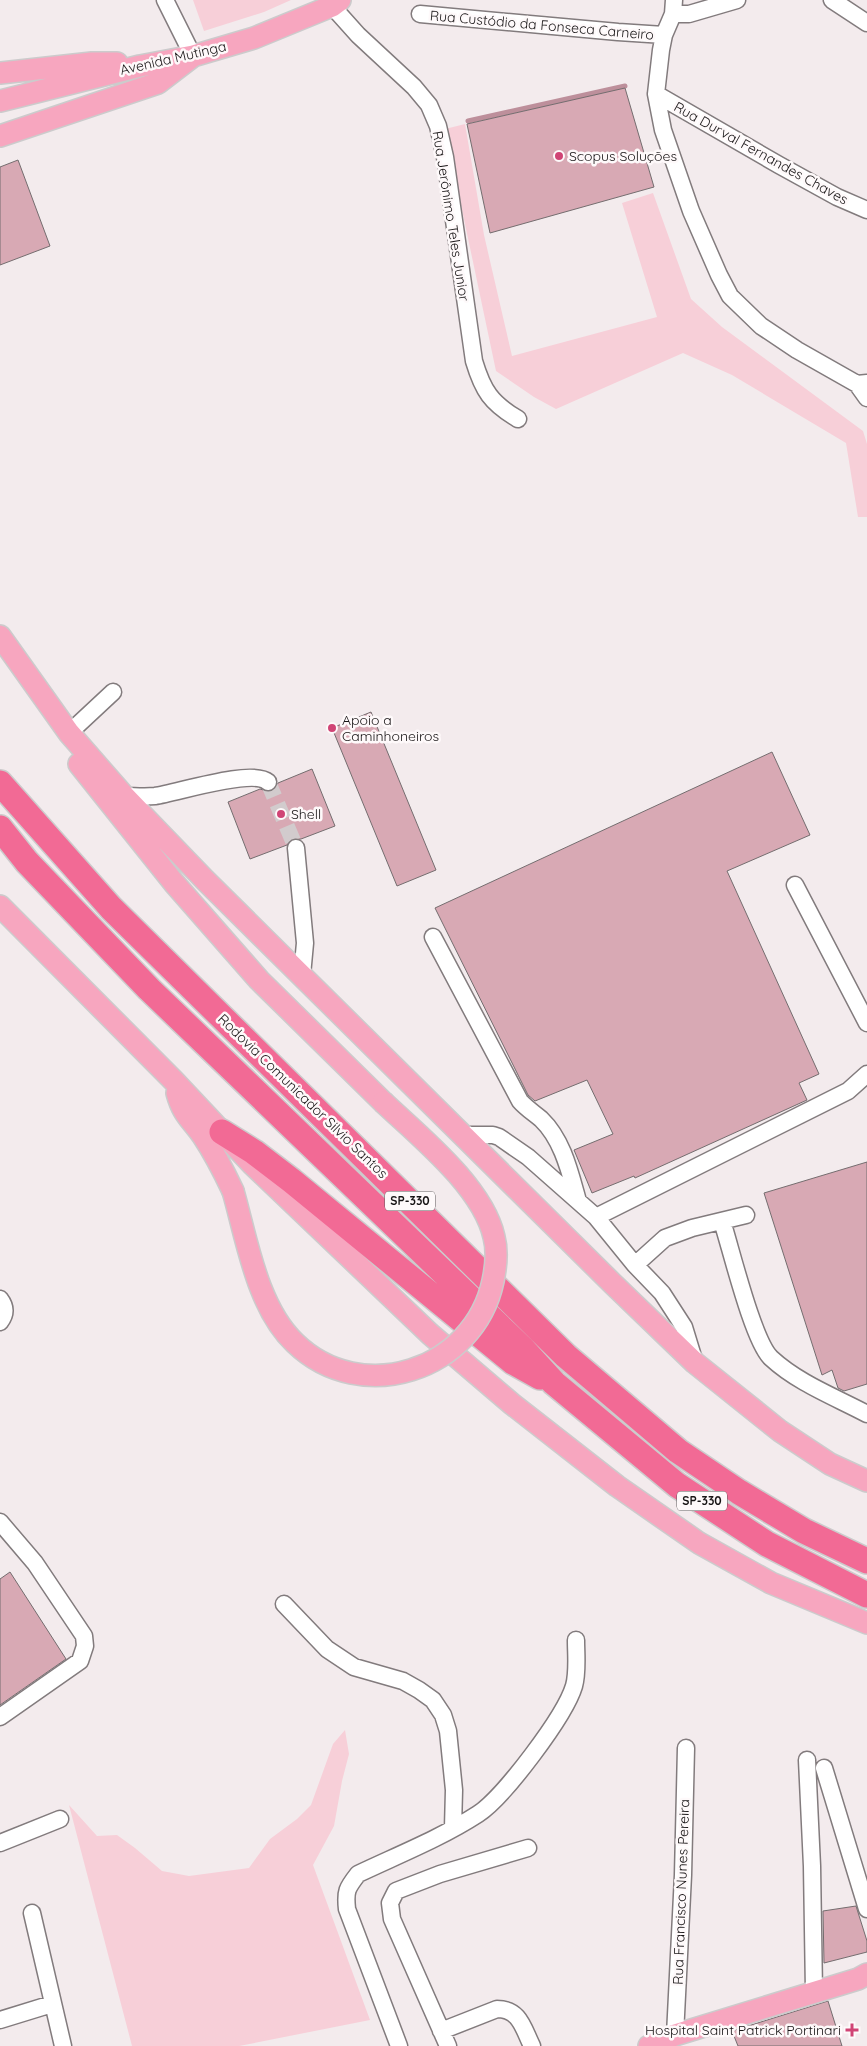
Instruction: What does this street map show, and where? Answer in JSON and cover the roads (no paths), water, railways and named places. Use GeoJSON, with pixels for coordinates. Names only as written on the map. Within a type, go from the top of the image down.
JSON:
{"type":"FeatureCollection","features":[{"type":"Feature","properties":{"kind":"highway","name":"Rodovia Comunicador Silvio Santos"},"geometry":{"type":"LineString","coordinates":[[0,783],[111,908],[566,1356],[678,1451],[739,1492],[804,1531],[867,1561]]}},
{"type":"Feature","properties":{"kind":"highway","name":"SP-330"},"geometry":{"type":"LineString","coordinates":[[0,828],[27,862],[150,989],[522,1348],[554,1383],[677,1485],[767,1544],[867,1595]]}},
{"type":"Feature","properties":{"kind":"highway"},"geometry":{"type":"LineString","coordinates":[[222,1132],[254,1152],[284,1175],[513,1362],[554,1383]]}},
{"type":"Feature","properties":{"kind":"main road","name":"Avenida Mutinga"},"geometry":{"type":"LineString","coordinates":[[0,101],[113,67],[140,66],[193,56],[254,38],[336,3]]}},
{"type":"Feature","properties":{"kind":"main road"},"geometry":{"type":"LineString","coordinates":[[0,136],[158,83],[193,56]]}},
{"type":"Feature","properties":{"kind":"main road"},"geometry":{"type":"LineString","coordinates":[[0,72],[113,67],[119,84],[116,98]]}},
{"type":"Feature","properties":{"kind":"main road"},"geometry":{"type":"LineString","coordinates":[[0,636],[69,732],[124,796],[205,880],[695,1363],[780,1432],[830,1464],[867,1481]]}},
{"type":"Feature","properties":{"kind":"main road"},"geometry":{"type":"LineString","coordinates":[[0,661],[34,709],[174,883],[259,980],[456,1172],[484,1210],[494,1237],[497,1262],[489,1300],[471,1330],[431,1363],[402,1374],[365,1376],[345,1372],[313,1358],[294,1343],[277,1322],[259,1284],[232,1191],[221,1164],[182,1110],[174,1081]]}},
{"type":"Feature","properties":{"kind":"main road"},"geometry":{"type":"LineString","coordinates":[[0,906],[174,1081],[252,1164],[430,1334],[512,1404],[617,1486],[699,1543],[771,1583],[867,1623]]}},
{"type":"Feature","properties":{"kind":"main road"},"geometry":{"type":"LineString","coordinates":[[649,2046],[814,1992],[864,1978]]}},
{"type":"Feature","properties":{"kind":"street"},"geometry":{"type":"LineString","coordinates":[[165,0],[193,56]]}},
{"type":"Feature","properties":{"kind":"street"},"geometry":{"type":"LineString","coordinates":[[738,0],[689,14],[673,7],[664,35],[656,94],[663,130],[691,211],[730,296],[761,326],[797,350],[862,383],[867,398]]}},
{"type":"Feature","properties":{"kind":"street"},"geometry":{"type":"LineString","coordinates":[[832,0],[867,23]]}},
{"type":"Feature","properties":{"kind":"street","name":"Rua Jerônimo Teles Junior"},"geometry":{"type":"LineString","coordinates":[[336,3],[358,36],[414,87],[428,105],[438,126],[445,157],[474,361],[483,387],[490,398],[502,409],[518,418]]}},
{"type":"Feature","properties":{"kind":"street","name":"Rua Custódio da Fonseca Carneiro"},"geometry":{"type":"LineString","coordinates":[[420,14],[664,35]]}},
{"type":"Feature","properties":{"kind":"street","name":"Rua Durval Fernandes Chaves"},"geometry":{"type":"LineString","coordinates":[[656,94],[787,170],[837,197],[867,210]]}},
{"type":"Feature","properties":{"kind":"street"},"geometry":{"type":"LineString","coordinates":[[69,732],[113,692]]}},
{"type":"Feature","properties":{"kind":"street"},"geometry":{"type":"LineString","coordinates":[[124,796],[154,796],[243,778],[260,778],[268,782]]}},
{"type":"Feature","properties":{"kind":"street"},"geometry":{"type":"LineString","coordinates":[[296,848],[305,943],[302,975]]}},
{"type":"Feature","properties":{"kind":"street"},"geometry":{"type":"LineString","coordinates":[[795,885],[867,1023]]}},
{"type":"Feature","properties":{"kind":"street"},"geometry":{"type":"LineString","coordinates":[[433,937],[520,1101],[530,1112],[540,1118],[554,1136],[568,1165],[578,1201]]}},
{"type":"Feature","properties":{"kind":"street"},"geometry":{"type":"LineString","coordinates":[[596,1217],[848,1091],[867,1074]]}},
{"type":"Feature","properties":{"kind":"street"},"geometry":{"type":"LineString","coordinates":[[462,1135],[493,1135],[499,1137],[528,1157],[596,1217],[635,1265],[662,1293],[684,1327],[695,1363]]}},
{"type":"Feature","properties":{"kind":"street"},"geometry":{"type":"LineString","coordinates":[[635,1265],[664,1238],[692,1228],[746,1215]]}},
{"type":"Feature","properties":{"kind":"street"},"geometry":{"type":"LineString","coordinates":[[722,1221],[758,1338],[770,1357],[804,1381],[867,1414]]}},
{"type":"Feature","properties":{"kind":"street"},"geometry":{"type":"LineString","coordinates":[[0,1299],[5,1306],[4,1317],[0,1322]]}},
{"type":"Feature","properties":{"kind":"street"},"geometry":{"type":"LineString","coordinates":[[0,1522],[35,1563],[84,1636],[85,1646],[80,1661],[0,1717]]}},
{"type":"Feature","properties":{"kind":"street"},"geometry":{"type":"LineString","coordinates":[[284,1604],[327,1648],[354,1667],[403,1680],[433,1700],[443,1715],[448,1731],[454,1790],[453,1828]]}},
{"type":"Feature","properties":{"kind":"street"},"geometry":{"type":"LineString","coordinates":[[399,2046],[347,1909],[345,1895],[349,1885],[358,1874],[453,1828],[480,1812],[512,1780],[553,1726],[571,1694],[574,1683],[576,1640]]}},
{"type":"Feature","properties":{"kind":"street","name":"Rua Francisco Nunes Pereira"},"geometry":{"type":"LineString","coordinates":[[675,2036],[683,1875],[686,1748]]}},
{"type":"Feature","properties":{"kind":"street"},"geometry":{"type":"LineString","coordinates":[[807,1760],[812,1866],[814,1992]]}},
{"type":"Feature","properties":{"kind":"street"},"geometry":{"type":"LineString","coordinates":[[824,1768],[867,1909]]}},
{"type":"Feature","properties":{"kind":"street"},"geometry":{"type":"LineString","coordinates":[[0,1843],[60,1819]]}},
{"type":"Feature","properties":{"kind":"street"},"geometry":{"type":"LineString","coordinates":[[448,2046],[392,1920],[390,1903],[396,1891],[440,1874],[528,1848]]}},
{"type":"Feature","properties":{"kind":"street"},"geometry":{"type":"LineString","coordinates":[[32,1913],[63,2046]]}},
{"type":"Feature","properties":{"kind":"street"},"geometry":{"type":"LineString","coordinates":[[0,2020],[52,2004]]}},
{"type":"Feature","properties":{"kind":"street"},"geometry":{"type":"LineString","coordinates":[[441,2031],[497,2009],[506,2009],[516,2014],[532,2046]]}},
{"type":"Feature","properties":{"kind":"waterway"},"geometry":{"type":"LineString","coordinates":[[468,121],[625,86]]}},
{"type":"Feature","properties":{"kind":"tunnel"},"geometry":{"type":"LineString","coordinates":[[268,782],[296,848]]}},
{"type":"Feature","properties":{"kind":"place","name":"Scopus Soluções"},"geometry":{"type":"Point","coordinates":[559,156]}},
{"type":"Feature","properties":{"kind":"place","name":"Apoio a Caminhoneiros"},"geometry":{"type":"Point","coordinates":[332,728]}},
{"type":"Feature","properties":{"kind":"place","name":"Shell"},"geometry":{"type":"Point","coordinates":[281,814]}},
{"type":"Feature","properties":{"kind":"place","name":"Hospital Saint Patrick Portinari"},"geometry":{"type":"Point","coordinates":[852,2030]}}]}
